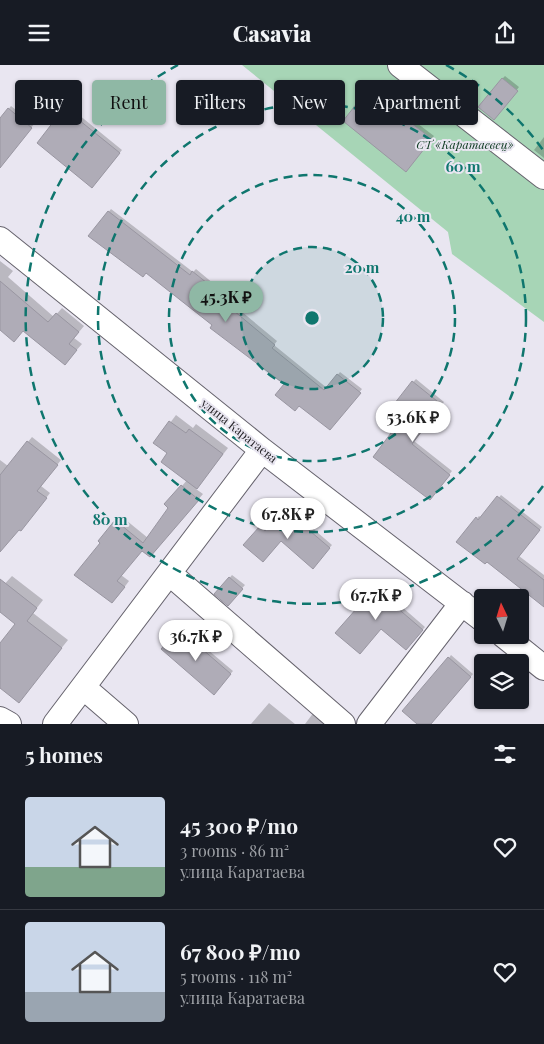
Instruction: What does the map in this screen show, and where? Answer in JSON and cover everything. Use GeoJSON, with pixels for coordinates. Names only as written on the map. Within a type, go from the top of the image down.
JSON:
{"type":"FeatureCollection","features":[{"type":"Feature","properties":{"kind":"street"},"geometry":{"type":"LineString","coordinates":[[400,65],[544,177]]}},
{"type":"Feature","properties":{"kind":"street","name":"улица Каратаева"},"geometry":{"type":"LineString","coordinates":[[0,239],[262,450],[474,613]]}},
{"type":"Feature","properties":{"kind":"street"},"geometry":{"type":"LineString","coordinates":[[54,724],[262,450]]}},
{"type":"Feature","properties":{"kind":"street"},"geometry":{"type":"LineString","coordinates":[[169,573],[343,724]]}},
{"type":"Feature","properties":{"kind":"street"},"geometry":{"type":"LineString","coordinates":[[369,724],[462,603]]}},
{"type":"Feature","properties":{"kind":"street"},"geometry":{"type":"LineString","coordinates":[[514,644],[544,668]]}},
{"type":"Feature","properties":{"kind":"street"},"geometry":{"type":"LineString","coordinates":[[83,687],[126,724]]}},
{"type":"Feature","properties":{"kind":"street"},"geometry":{"type":"LineString","coordinates":[[0,719],[9,724]]}},
{"type":"Feature","properties":{"kind":"green space","name":"СТ «Каратаевец»"},"geometry":{"type":"Polygon","coordinates":[[[242,65],[544,65],[544,322],[452,254],[448,232],[316,125],[345,125],[345,80],[274,80],[274,91],[264,83],[264,80],[261,80],[242,65]]]}},
{"type":"Feature","properties":{"kind":"building"},"geometry":{"type":"Polygon","coordinates":[[[502,78],[518,91],[494,120],[478,107],[502,78]]]}},
{"type":"Feature","properties":{"kind":"building"},"geometry":{"type":"Polygon","coordinates":[[[355,106],[355,125],[414,125],[432,139],[406,172],[345,123],[345,118],[355,106]]]}},
{"type":"Feature","properties":{"kind":"building"},"geometry":{"type":"Polygon","coordinates":[[[8,108],[15,114],[15,125],[28,125],[32,128],[0,168],[0,118],[8,108]]]}},
{"type":"Feature","properties":{"kind":"building"},"geometry":{"type":"Polygon","coordinates":[[[82,122],[120,153],[92,188],[37,143],[51,125],[82,125],[82,122]]]}},
{"type":"Feature","properties":{"kind":"building"},"geometry":{"type":"Polygon","coordinates":[[[108,211],[190,275],[192,271],[212,287],[210,291],[275,345],[272,348],[324,390],[337,374],[361,393],[330,430],[299,406],[295,411],[275,395],[284,384],[210,328],[212,325],[146,273],[143,277],[88,236],[108,211]]]}},
{"type":"Feature","properties":{"kind":"building"},"geometry":{"type":"Polygon","coordinates":[[[0,281],[48,322],[56,313],[79,332],[69,344],[77,350],[65,365],[23,331],[14,342],[0,330],[0,281]]]}},
{"type":"Feature","properties":{"kind":"building"},"geometry":{"type":"Polygon","coordinates":[[[412,381],[442,405],[412,444],[450,475],[430,500],[373,457],[403,417],[391,408],[412,381]]]}},
{"type":"Feature","properties":{"kind":"building"},"geometry":{"type":"Polygon","coordinates":[[[169,421],[186,433],[189,429],[223,454],[197,489],[161,462],[167,453],[153,443],[169,421]]]}},
{"type":"Feature","properties":{"kind":"building"},"geometry":{"type":"Polygon","coordinates":[[[27,441],[58,465],[37,491],[47,498],[21,531],[19,530],[0,552],[0,475],[27,441]]]}},
{"type":"Feature","properties":{"kind":"building"},"geometry":{"type":"Polygon","coordinates":[[[181,485],[199,500],[150,557],[142,551],[117,581],[125,587],[112,603],[74,575],[100,543],[98,541],[115,520],[143,543],[168,508],[164,504],[181,485]]]}},
{"type":"Feature","properties":{"kind":"building"},"geometry":{"type":"Polygon","coordinates":[[[497,496],[540,530],[517,559],[544,580],[544,607],[529,595],[529,589],[521,589],[487,562],[485,564],[456,542],[476,517],[478,520],[497,496]]]}},
{"type":"Feature","properties":{"kind":"building"},"geometry":{"type":"Polygon","coordinates":[[[284,509],[330,548],[313,569],[281,541],[263,562],[243,545],[260,526],[265,531],[284,509]]]}},
{"type":"Feature","properties":{"kind":"building"},"geometry":{"type":"Polygon","coordinates":[[[229,577],[243,589],[228,606],[214,594],[229,577]]]}},
{"type":"Feature","properties":{"kind":"building"},"geometry":{"type":"Polygon","coordinates":[[[0,579],[37,608],[27,621],[62,648],[19,703],[0,688],[0,643],[15,624],[0,612],[0,579]]]}},
{"type":"Feature","properties":{"kind":"building"},"geometry":{"type":"Polygon","coordinates":[[[367,582],[423,630],[406,650],[381,629],[360,654],[335,633],[357,608],[350,602],[367,582]]]}},
{"type":"Feature","properties":{"kind":"building"},"geometry":{"type":"Polygon","coordinates":[[[179,629],[231,674],[214,695],[161,649],[179,629]]]}},
{"type":"Feature","properties":{"kind":"building"},"geometry":{"type":"Polygon","coordinates":[[[448,657],[471,677],[431,724],[417,724],[402,711],[448,657]]]}}]}
